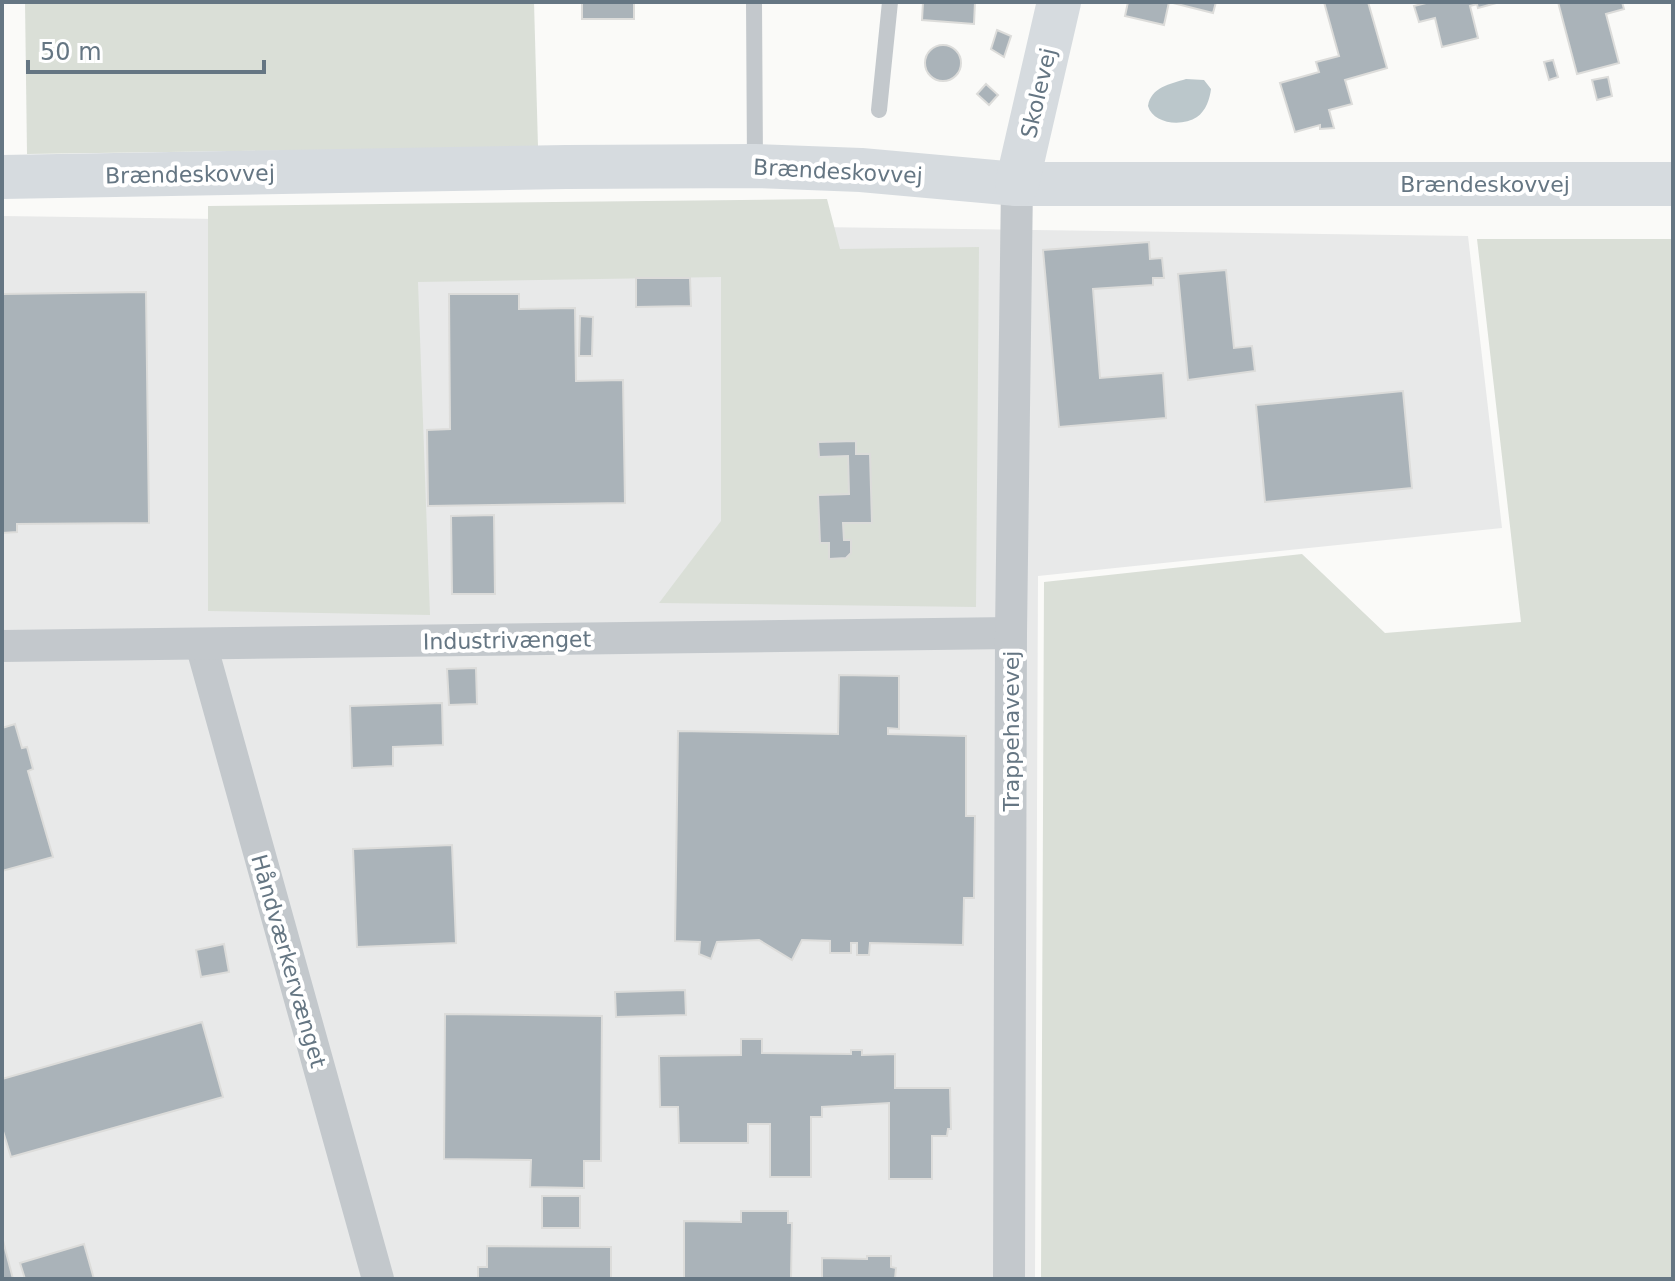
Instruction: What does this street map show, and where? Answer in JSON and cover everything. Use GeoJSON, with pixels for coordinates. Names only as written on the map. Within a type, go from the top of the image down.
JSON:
{"type":"FeatureCollection","features":[{"type":"Feature","properties":{"kind":"street","name":"Skolevej"},"geometry":{"type":"LineString","coordinates":[[1017,184],[1059,2]]}},
{"type":"Feature","properties":{"kind":"street","name":"Brændeskovvej"},"geometry":{"type":"LineString","coordinates":[[2,177],[755,166],[861,170],[1017,184],[1673,184]]}},
{"type":"Feature","properties":{"kind":"street","name":"Trappehavevej"},"geometry":{"type":"LineString","coordinates":[[1009,1279],[1011,633],[1017,184]]}},
{"type":"Feature","properties":{"kind":"street","name":"Industrivænget"},"geometry":{"type":"LineString","coordinates":[[2,646],[1011,633]]}},
{"type":"Feature","properties":{"kind":"street","name":"Håndværkervænget"},"geometry":{"type":"LineString","coordinates":[[201,644],[378,1279]]}},
{"type":"Feature","properties":{"kind":"lane"},"geometry":{"type":"LineString","coordinates":[[754,2],[755,166]]}},
{"type":"Feature","properties":{"kind":"lane"},"geometry":{"type":"LineString","coordinates":[[879,110],[890,2]]}},
{"type":"Feature","properties":{"kind":"shaded area"},"geometry":{"type":"Polygon","coordinates":[[[25,2],[534,2],[538,147],[27,154],[25,2]]]}},
{"type":"Feature","properties":{"kind":"shaded area"},"geometry":{"type":"Polygon","coordinates":[[[1186,79],[1204,80],[1211,89],[1203,111],[1184,122],[1169,122],[1156,117],[1148,106],[1153,94],[1162,87],[1186,79]]]}},
{"type":"Feature","properties":{"kind":"shaded area"},"geometry":{"type":"Polygon","coordinates":[[[827,199],[840,249],[979,247],[976,607],[659,603],[721,521],[721,277],[418,282],[430,615],[208,611],[208,206],[827,199]]]}},
{"type":"Feature","properties":{"kind":"shaded area"},"geometry":{"type":"Polygon","coordinates":[[[2,216],[1468,236],[1502,528],[1038,576],[1035,1279],[2,1279],[2,216]]]}},
{"type":"Feature","properties":{"kind":"shaded area"},"geometry":{"type":"Polygon","coordinates":[[[1477,239],[1673,239],[1673,1279],[1041,1279],[1044,582],[1302,554],[1385,633],[1521,622],[1477,239]]]}},
{"type":"Feature","properties":{"kind":"building"},"geometry":{"type":"Polygon","coordinates":[[[582,2],[634,2],[634,19],[582,19],[582,2]]]}},
{"type":"Feature","properties":{"kind":"building"},"geometry":{"type":"Polygon","coordinates":[[[923,2],[975,2],[974,24],[922,20],[923,2]]]}},
{"type":"Feature","properties":{"kind":"building"},"geometry":{"type":"Polygon","coordinates":[[[1128,2],[1169,2],[1164,25],[1125,16],[1128,2]]]}},
{"type":"Feature","properties":{"kind":"building"},"geometry":{"type":"Polygon","coordinates":[[[1169,2],[1216,2],[1213,13],[1169,2]]]}},
{"type":"Feature","properties":{"kind":"building"},"geometry":{"type":"Polygon","coordinates":[[[1324,2],[1368,2],[1387,68],[1345,80],[1352,104],[1329,110],[1334,128],[1320,129],[1320,125],[1295,132],[1280,83],[1319,72],[1316,62],[1339,56],[1324,2]]]}},
{"type":"Feature","properties":{"kind":"building"},"geometry":{"type":"Polygon","coordinates":[[[1430,2],[1500,2],[1478,8],[1477,4],[1470,6],[1478,38],[1442,47],[1435,18],[1419,22],[1414,6],[1430,2]]]}},
{"type":"Feature","properties":{"kind":"building"},"geometry":{"type":"Polygon","coordinates":[[[1558,2],[1622,2],[1624,9],[1606,14],[1619,63],[1577,74],[1558,2]]]}},
{"type":"Feature","properties":{"kind":"building"},"geometry":{"type":"Polygon","coordinates":[[[997,30],[1011,36],[1004,57],[991,49],[997,30]]]}},
{"type":"Feature","properties":{"kind":"building"},"geometry":{"type":"Polygon","coordinates":[[[943,45],[956,50],[961,63],[956,76],[943,81],[930,76],[925,63],[930,50],[943,45]]]}},
{"type":"Feature","properties":{"kind":"building"},"geometry":{"type":"Polygon","coordinates":[[[1553,60],[1558,77],[1549,80],[1544,62],[1553,60]]]}},
{"type":"Feature","properties":{"kind":"building"},"geometry":{"type":"Polygon","coordinates":[[[1608,77],[1612,96],[1597,100],[1592,80],[1608,77]]]}},
{"type":"Feature","properties":{"kind":"building"},"geometry":{"type":"Polygon","coordinates":[[[986,84],[998,95],[989,105],[977,94],[986,84]]]}},
{"type":"Feature","properties":{"kind":"building"},"geometry":{"type":"Polygon","coordinates":[[[1149,242],[1150,259],[1162,258],[1164,278],[1153,278],[1153,285],[1093,289],[1100,378],[1163,373],[1166,418],[1059,427],[1043,250],[1149,242]]]}},
{"type":"Feature","properties":{"kind":"building"},"geometry":{"type":"Polygon","coordinates":[[[1226,270],[1234,348],[1252,346],[1255,371],[1188,380],[1178,274],[1226,270]]]}},
{"type":"Feature","properties":{"kind":"building"},"geometry":{"type":"Polygon","coordinates":[[[636,278],[690,278],[691,306],[636,307],[636,278]]]}},
{"type":"Feature","properties":{"kind":"building"},"geometry":{"type":"Polygon","coordinates":[[[146,292],[149,523],[17,524],[17,532],[2,533],[2,294],[146,292]]]}},
{"type":"Feature","properties":{"kind":"building"},"geometry":{"type":"Polygon","coordinates":[[[449,294],[519,294],[519,309],[575,308],[576,381],[623,380],[625,503],[428,506],[427,430],[450,429],[449,294]]]}},
{"type":"Feature","properties":{"kind":"building"},"geometry":{"type":"Polygon","coordinates":[[[580,316],[593,317],[592,356],[579,356],[580,316]]]}},
{"type":"Feature","properties":{"kind":"building"},"geometry":{"type":"Polygon","coordinates":[[[1403,391],[1412,488],[1265,502],[1256,405],[1403,391]]]}},
{"type":"Feature","properties":{"kind":"building"},"geometry":{"type":"Polygon","coordinates":[[[856,441],[856,454],[870,454],[872,523],[843,523],[844,540],[851,540],[851,553],[846,558],[829,559],[829,543],[820,543],[818,495],[849,494],[848,456],[819,457],[818,442],[856,441]]]}},
{"type":"Feature","properties":{"kind":"building"},"geometry":{"type":"Polygon","coordinates":[[[494,515],[495,594],[452,594],[451,516],[494,515]]]}},
{"type":"Feature","properties":{"kind":"building"},"geometry":{"type":"Polygon","coordinates":[[[476,668],[477,704],[449,705],[447,669],[476,668]]]}},
{"type":"Feature","properties":{"kind":"building"},"geometry":{"type":"Polygon","coordinates":[[[839,675],[899,676],[899,729],[888,728],[888,734],[966,736],[966,816],[975,816],[974,898],[964,898],[963,945],[870,943],[869,955],[857,955],[857,943],[851,943],[851,953],[830,953],[830,941],[802,940],[792,960],[759,940],[717,942],[711,959],[699,954],[700,942],[675,941],[678,731],[838,734],[839,675]]]}},
{"type":"Feature","properties":{"kind":"building"},"geometry":{"type":"Polygon","coordinates":[[[442,703],[443,745],[393,747],[393,766],[352,768],[350,706],[442,703]]]}},
{"type":"Feature","properties":{"kind":"building"},"geometry":{"type":"Polygon","coordinates":[[[15,724],[22,748],[27,747],[33,769],[28,771],[53,857],[2,871],[2,728],[15,724]]]}},
{"type":"Feature","properties":{"kind":"building"},"geometry":{"type":"Polygon","coordinates":[[[452,845],[456,943],[357,947],[353,849],[452,845]]]}},
{"type":"Feature","properties":{"kind":"building"},"geometry":{"type":"Polygon","coordinates":[[[224,944],[229,972],[201,977],[196,950],[224,944]]]}},
{"type":"Feature","properties":{"kind":"building"},"geometry":{"type":"Polygon","coordinates":[[[685,990],[686,1015],[616,1017],[615,992],[685,990]]]}},
{"type":"Feature","properties":{"kind":"building"},"geometry":{"type":"Polygon","coordinates":[[[445,1014],[602,1016],[601,1161],[584,1161],[584,1188],[530,1187],[531,1160],[444,1159],[445,1014]]]}},
{"type":"Feature","properties":{"kind":"building"},"geometry":{"type":"Polygon","coordinates":[[[202,1022],[223,1097],[11,1157],[2,1128],[2,1079],[202,1022]]]}},
{"type":"Feature","properties":{"kind":"building"},"geometry":{"type":"Polygon","coordinates":[[[741,1039],[762,1039],[762,1053],[851,1054],[851,1050],[862,1050],[862,1055],[895,1054],[895,1088],[950,1088],[951,1129],[948,1129],[947,1136],[932,1136],[932,1179],[889,1179],[889,1103],[822,1107],[822,1117],[811,1117],[811,1177],[770,1177],[770,1124],[748,1124],[748,1143],[679,1143],[678,1107],[660,1107],[659,1056],[741,1055],[741,1039]]]}},
{"type":"Feature","properties":{"kind":"building"},"geometry":{"type":"Polygon","coordinates":[[[542,1196],[580,1196],[580,1228],[542,1228],[542,1196]]]}},
{"type":"Feature","properties":{"kind":"building"},"geometry":{"type":"Polygon","coordinates":[[[741,1211],[788,1211],[788,1223],[792,1223],[791,1279],[684,1279],[684,1221],[741,1222],[741,1211]]]}},
{"type":"Feature","properties":{"kind":"building"},"geometry":{"type":"Polygon","coordinates":[[[2,1237],[13,1279],[2,1279],[2,1237]]]}},
{"type":"Feature","properties":{"kind":"building"},"geometry":{"type":"Polygon","coordinates":[[[84,1244],[94,1279],[25,1279],[20,1263],[84,1244]]]}},
{"type":"Feature","properties":{"kind":"building"},"geometry":{"type":"Polygon","coordinates":[[[487,1246],[611,1247],[611,1279],[478,1279],[478,1267],[487,1267],[487,1246]]]}},
{"type":"Feature","properties":{"kind":"building"},"geometry":{"type":"Polygon","coordinates":[[[867,1256],[891,1256],[891,1267],[896,1268],[895,1279],[822,1279],[822,1258],[867,1259],[867,1256]]]}}]}
